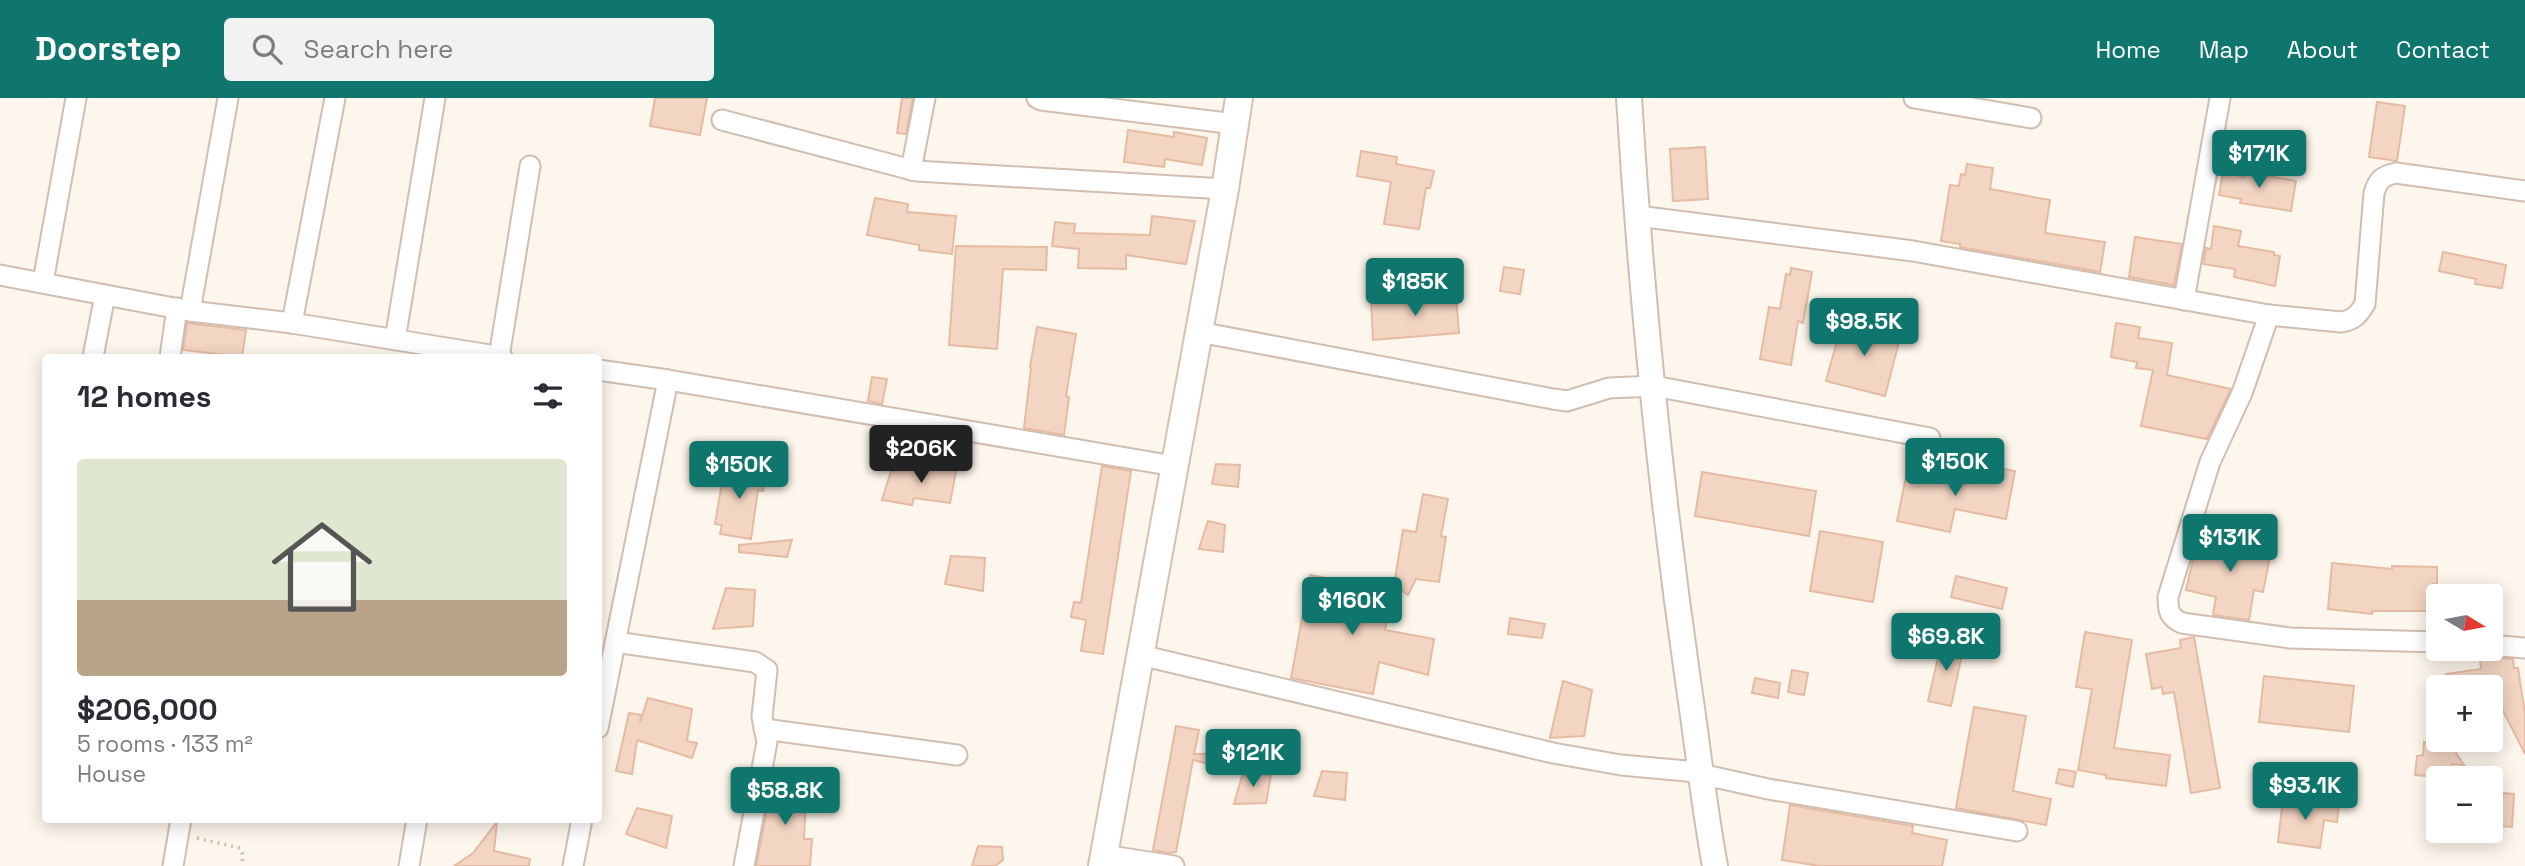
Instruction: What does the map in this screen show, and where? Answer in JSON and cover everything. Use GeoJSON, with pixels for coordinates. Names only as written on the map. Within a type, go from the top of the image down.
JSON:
{"type":"FeatureCollection","features":[{"type":"Feature","properties":{"kind":"main road"},"geometry":{"type":"LineString","coordinates":[[1103,860],[1225,189],[1239,98]]}},
{"type":"Feature","properties":{"kind":"street"},"geometry":{"type":"LineString","coordinates":[[43,282],[76,98]]}},
{"type":"Feature","properties":{"kind":"street"},"geometry":{"type":"LineString","coordinates":[[171,354],[184,310],[228,98]]}},
{"type":"Feature","properties":{"kind":"street"},"geometry":{"type":"LineString","coordinates":[[292,323],[335,98]]}},
{"type":"Feature","properties":{"kind":"street"},"geometry":{"type":"LineString","coordinates":[[395,340],[435,98]]}},
{"type":"Feature","properties":{"kind":"street"},"geometry":{"type":"LineString","coordinates":[[911,170],[925,98]]}},
{"type":"Feature","properties":{"kind":"street"},"geometry":{"type":"LineString","coordinates":[[1037,98],[1235,124]]}},
{"type":"Feature","properties":{"kind":"street"},"geometry":{"type":"LineString","coordinates":[[1629,98],[1675,594],[1715,866]]}},
{"type":"Feature","properties":{"kind":"street"},"geometry":{"type":"LineString","coordinates":[[1914,98],[2031,118]]}},
{"type":"Feature","properties":{"kind":"street"},"geometry":{"type":"LineString","coordinates":[[2184,300],[2220,98]]}},
{"type":"Feature","properties":{"kind":"street"},"geometry":{"type":"LineString","coordinates":[[722,120],[911,170],[1225,189]]}},
{"type":"Feature","properties":{"kind":"street"},"geometry":{"type":"LineString","coordinates":[[500,354],[530,166]]}},
{"type":"Feature","properties":{"kind":"street"},"geometry":{"type":"LineString","coordinates":[[1638,216],[1913,251],[2184,300],[2341,322],[2350,321],[2365,304],[2374,193],[2378,181],[2385,175],[2396,173],[2525,191]]}},
{"type":"Feature","properties":{"kind":"street"},"geometry":{"type":"LineString","coordinates":[[0,275],[184,310],[292,323],[481,354]]}},
{"type":"Feature","properties":{"kind":"street"},"geometry":{"type":"LineString","coordinates":[[94,354],[105,295]]}},
{"type":"Feature","properties":{"kind":"street"},"geometry":{"type":"LineString","coordinates":[[2269,314],[2242,393],[2210,462],[2168,597],[2168,610],[2173,618],[2182,623],[2290,638],[2426,642]]}},
{"type":"Feature","properties":{"kind":"street"},"geometry":{"type":"LineString","coordinates":[[1199,332],[1553,399],[1567,401],[1609,388],[1654,386],[1930,438]]}},
{"type":"Feature","properties":{"kind":"street"},"geometry":{"type":"LineString","coordinates":[[602,371],[1174,466]]}},
{"type":"Feature","properties":{"kind":"street"},"geometry":{"type":"LineString","coordinates":[[602,708],[668,380]]}},
{"type":"Feature","properties":{"kind":"street"},"geometry":{"type":"LineString","coordinates":[[615,642],[760,663],[764,666],[767,674],[762,711],[767,742],[744,866]]}},
{"type":"Feature","properties":{"kind":"street"},"geometry":{"type":"LineString","coordinates":[[2503,646],[2525,648]]}},
{"type":"Feature","properties":{"kind":"street"},"geometry":{"type":"LineString","coordinates":[[1140,655],[1553,753],[1621,765],[1702,773],[1781,791],[2017,831]]}},
{"type":"Feature","properties":{"kind":"street"},"geometry":{"type":"LineString","coordinates":[[764,729],[957,755]]}},
{"type":"Feature","properties":{"kind":"street"},"geometry":{"type":"LineString","coordinates":[[409,866],[416,823]]}},
{"type":"Feature","properties":{"kind":"street"},"geometry":{"type":"LineString","coordinates":[[573,866],[581,823]]}},
{"type":"Feature","properties":{"kind":"street"},"geometry":{"type":"LineString","coordinates":[[173,866],[179,826]]}},
{"type":"Feature","properties":{"kind":"street"},"geometry":{"type":"LineString","coordinates":[[1103,860],[1174,866]]}},
{"type":"Feature","properties":{"kind":"path"},"geometry":{"type":"LineString","coordinates":[[179,826],[240,848],[243,855],[242,866]]}},
{"type":"Feature","properties":{"kind":"building"},"geometry":{"type":"Polygon","coordinates":[[[655,98],[707,98],[700,135],[650,126],[655,98]]]}},
{"type":"Feature","properties":{"kind":"building"},"geometry":{"type":"Polygon","coordinates":[[[902,98],[913,98],[906,134],[897,133],[902,98]]]}},
{"type":"Feature","properties":{"kind":"building"},"geometry":{"type":"Polygon","coordinates":[[[2377,102],[2405,106],[2397,161],[2369,157],[2377,102]]]}},
{"type":"Feature","properties":{"kind":"building"},"geometry":{"type":"Polygon","coordinates":[[[1128,130],[1174,137],[1174,132],[1207,138],[1202,165],[1165,159],[1164,167],[1124,162],[1128,130]]]}},
{"type":"Feature","properties":{"kind":"building"},"geometry":{"type":"Polygon","coordinates":[[[1705,147],[1708,199],[1673,201],[1670,149],[1705,147]]]}},
{"type":"Feature","properties":{"kind":"building"},"geometry":{"type":"Polygon","coordinates":[[[1361,151],[1397,157],[1396,164],[1434,171],[1430,188],[1426,188],[1419,229],[1384,224],[1391,182],[1357,176],[1361,151]]]}},
{"type":"Feature","properties":{"kind":"building"},"geometry":{"type":"Polygon","coordinates":[[[1967,164],[1993,168],[1990,189],[2050,200],[2045,233],[2105,242],[2100,272],[1960,247],[1960,244],[1941,241],[1950,185],[1959,186],[1961,174],[1965,175],[1967,164]]]}},
{"type":"Feature","properties":{"kind":"building"},"geometry":{"type":"Polygon","coordinates":[[[2246,172],[2296,181],[2291,211],[2240,203],[2241,199],[2219,195],[2223,173],[2245,177],[2246,172]]]}},
{"type":"Feature","properties":{"kind":"building"},"geometry":{"type":"Polygon","coordinates":[[[875,198],[908,204],[907,212],[956,216],[952,254],[919,250],[919,245],[867,235],[875,198]]]}},
{"type":"Feature","properties":{"kind":"building"},"geometry":{"type":"Polygon","coordinates":[[[1152,216],[1195,221],[1186,264],[1126,255],[1126,269],[1078,268],[1079,249],[1052,246],[1055,222],[1075,224],[1074,233],[1150,235],[1152,216]]]}},
{"type":"Feature","properties":{"kind":"building"},"geometry":{"type":"Polygon","coordinates":[[[2214,226],[2241,231],[2238,246],[2274,252],[2274,255],[2280,256],[2275,286],[2234,277],[2235,269],[2203,264],[2206,248],[2211,249],[2214,226]]]}},
{"type":"Feature","properties":{"kind":"building"},"geometry":{"type":"Polygon","coordinates":[[[2135,237],[2182,244],[2174,285],[2129,277],[2135,237]]]}},
{"type":"Feature","properties":{"kind":"building"},"geometry":{"type":"Polygon","coordinates":[[[956,246],[1047,247],[1046,270],[1003,269],[997,349],[949,345],[956,246]]]}},
{"type":"Feature","properties":{"kind":"building"},"geometry":{"type":"Polygon","coordinates":[[[2443,252],[2506,265],[2502,288],[2475,284],[2476,279],[2439,271],[2443,252]]]}},
{"type":"Feature","properties":{"kind":"building"},"geometry":{"type":"Polygon","coordinates":[[[1504,267],[1524,270],[1520,294],[1500,291],[1504,267]]]}},
{"type":"Feature","properties":{"kind":"building"},"geometry":{"type":"Polygon","coordinates":[[[1791,268],[1812,272],[1803,323],[1798,321],[1791,365],[1760,359],[1769,307],[1780,309],[1786,274],[1790,275],[1791,268]]]}},
{"type":"Feature","properties":{"kind":"building"},"geometry":{"type":"Polygon","coordinates":[[[1456,296],[1459,333],[1373,340],[1371,302],[1456,296]]]}},
{"type":"Feature","properties":{"kind":"building"},"geometry":{"type":"Polygon","coordinates":[[[1843,319],[1901,334],[1885,396],[1826,381],[1843,319]]]}},
{"type":"Feature","properties":{"kind":"building"},"geometry":{"type":"Polygon","coordinates":[[[187,323],[246,330],[242,354],[183,350],[187,323]]]}},
{"type":"Feature","properties":{"kind":"building"},"geometry":{"type":"Polygon","coordinates":[[[2116,323],[2140,327],[2138,338],[2172,343],[2167,375],[2231,389],[2207,439],[2141,426],[2153,370],[2136,368],[2137,362],[2111,357],[2116,323]]]}},
{"type":"Feature","properties":{"kind":"building"},"geometry":{"type":"Polygon","coordinates":[[[1037,327],[1076,334],[1066,396],[1069,397],[1064,435],[1024,428],[1037,327]]]}},
{"type":"Feature","properties":{"kind":"building"},"geometry":{"type":"Polygon","coordinates":[[[872,377],[887,379],[882,404],[868,401],[872,377]]]}},
{"type":"Feature","properties":{"kind":"building"},"geometry":{"type":"Polygon","coordinates":[[[725,464],[766,472],[763,491],[758,490],[751,539],[720,534],[722,525],[715,524],[725,464]]]}},
{"type":"Feature","properties":{"kind":"building"},"geometry":{"type":"Polygon","coordinates":[[[932,464],[957,466],[950,503],[914,498],[912,505],[882,500],[891,471],[932,467],[932,464]]]}},
{"type":"Feature","properties":{"kind":"building"},"geometry":{"type":"Polygon","coordinates":[[[1216,464],[1240,465],[1238,487],[1212,484],[1216,464]]]}},
{"type":"Feature","properties":{"kind":"building"},"geometry":{"type":"Polygon","coordinates":[[[1983,465],[2015,471],[2006,519],[1955,509],[1950,532],[1897,521],[1907,472],[1966,484],[1968,473],[1981,476],[1983,465]]]}},
{"type":"Feature","properties":{"kind":"building"},"geometry":{"type":"Polygon","coordinates":[[[1102,466],[1131,471],[1103,654],[1081,651],[1086,620],[1071,617],[1074,602],[1081,603],[1102,466]]]}},
{"type":"Feature","properties":{"kind":"building"},"geometry":{"type":"Polygon","coordinates":[[[1702,472],[1816,491],[1809,536],[1695,516],[1702,472]]]}},
{"type":"Feature","properties":{"kind":"building"},"geometry":{"type":"Polygon","coordinates":[[[1423,494],[1448,499],[1441,536],[1446,537],[1439,582],[1416,579],[1408,595],[1394,585],[1403,530],[1416,532],[1423,494]]]}},
{"type":"Feature","properties":{"kind":"building"},"geometry":{"type":"Polygon","coordinates":[[[1208,521],[1225,525],[1223,552],[1199,549],[1208,521]]]}},
{"type":"Feature","properties":{"kind":"building"},"geometry":{"type":"Polygon","coordinates":[[[1820,531],[1883,542],[1873,602],[1810,591],[1820,531]]]}},
{"type":"Feature","properties":{"kind":"building"},"geometry":{"type":"Polygon","coordinates":[[[2208,533],[2272,547],[2263,592],[2254,590],[2249,620],[2213,615],[2216,597],[2186,590],[2194,555],[2203,556],[2208,533]]]}},
{"type":"Feature","properties":{"kind":"building"},"geometry":{"type":"Polygon","coordinates":[[[792,540],[787,557],[739,552],[739,545],[792,540]]]}},
{"type":"Feature","properties":{"kind":"building"},"geometry":{"type":"Polygon","coordinates":[[[951,556],[985,558],[983,591],[945,584],[951,556]]]}},
{"type":"Feature","properties":{"kind":"building"},"geometry":{"type":"Polygon","coordinates":[[[2332,563],[2392,569],[2392,566],[2437,567],[2437,584],[2426,584],[2426,611],[2372,611],[2372,614],[2328,609],[2332,563]]]}},
{"type":"Feature","properties":{"kind":"building"},"geometry":{"type":"Polygon","coordinates":[[[1310,575],[1393,590],[1385,630],[1434,639],[1428,675],[1379,662],[1373,694],[1291,678],[1310,575]]]}},
{"type":"Feature","properties":{"kind":"building"},"geometry":{"type":"Polygon","coordinates":[[[1956,576],[2007,588],[2002,609],[1951,597],[1956,576]]]}},
{"type":"Feature","properties":{"kind":"building"},"geometry":{"type":"Polygon","coordinates":[[[726,588],[755,590],[753,626],[713,629],[726,588]]]}},
{"type":"Feature","properties":{"kind":"building"},"geometry":{"type":"Polygon","coordinates":[[[1510,618],[1545,624],[1542,638],[1508,634],[1510,618]]]}},
{"type":"Feature","properties":{"kind":"building"},"geometry":{"type":"Polygon","coordinates":[[[2085,632],[2132,640],[2114,748],[2170,755],[2166,786],[2106,778],[2106,775],[2078,770],[2092,689],[2076,687],[2085,632]]]}},
{"type":"Feature","properties":{"kind":"building"},"geometry":{"type":"Polygon","coordinates":[[[2194,637],[2220,788],[2191,793],[2174,692],[2163,694],[2162,687],[2152,689],[2146,654],[2181,648],[2180,640],[2194,637]]]}},
{"type":"Feature","properties":{"kind":"building"},"geometry":{"type":"Polygon","coordinates":[[[1942,640],[1964,645],[1951,706],[1928,701],[1942,640]]]}},
{"type":"Feature","properties":{"kind":"building"},"geometry":{"type":"Polygon","coordinates":[[[2503,658],[2513,659],[2514,668],[2518,668],[2525,714],[2525,754],[2503,711],[2503,675],[2446,675],[2481,669],[2480,662],[2502,662],[2503,658]]]}},
{"type":"Feature","properties":{"kind":"building"},"geometry":{"type":"Polygon","coordinates":[[[1792,670],[1808,673],[1804,695],[1788,692],[1792,670]]]}},
{"type":"Feature","properties":{"kind":"building"},"geometry":{"type":"Polygon","coordinates":[[[2264,676],[2354,686],[2349,732],[2259,722],[2264,676]]]}},
{"type":"Feature","properties":{"kind":"building"},"geometry":{"type":"Polygon","coordinates":[[[1755,678],[1780,683],[1778,698],[1752,693],[1755,678]]]}},
{"type":"Feature","properties":{"kind":"building"},"geometry":{"type":"Polygon","coordinates":[[[1563,681],[1592,690],[1584,736],[1550,738],[1563,681]]]}},
{"type":"Feature","properties":{"kind":"building"},"geometry":{"type":"Polygon","coordinates":[[[648,698],[692,709],[687,741],[697,743],[692,758],[637,740],[632,774],[616,771],[629,713],[641,715],[640,722],[648,698]]]}},
{"type":"Feature","properties":{"kind":"building"},"geometry":{"type":"Polygon","coordinates":[[[1974,707],[2026,716],[2013,791],[2051,799],[2046,825],[1956,808],[1974,707]]]}},
{"type":"Feature","properties":{"kind":"building"},"geometry":{"type":"Polygon","coordinates":[[[1176,726],[1199,730],[1194,754],[1235,753],[1228,769],[1193,760],[1176,852],[1168,853],[1153,850],[1176,726]]]}},
{"type":"Feature","properties":{"kind":"building"},"geometry":{"type":"Polygon","coordinates":[[[2424,742],[2426,752],[2456,752],[2464,765],[2426,766],[2426,776],[2415,775],[2417,756],[2423,755],[2424,742]]]}},
{"type":"Feature","properties":{"kind":"building"},"geometry":{"type":"Polygon","coordinates":[[[2059,769],[2076,772],[2073,787],[2056,783],[2059,769]]]}},
{"type":"Feature","properties":{"kind":"building"},"geometry":{"type":"Polygon","coordinates":[[[1322,771],[1347,773],[1345,800],[1314,796],[1322,771]]]}},
{"type":"Feature","properties":{"kind":"building"},"geometry":{"type":"Polygon","coordinates":[[[1243,772],[1271,775],[1266,803],[1234,804],[1243,772]]]}},
{"type":"Feature","properties":{"kind":"building"},"geometry":{"type":"Polygon","coordinates":[[[773,778],[807,782],[804,839],[812,839],[810,866],[756,866],[773,778]]]}},
{"type":"Feature","properties":{"kind":"building"},"geometry":{"type":"Polygon","coordinates":[[[2503,793],[2514,794],[2512,827],[2503,826],[2503,793]]]}},
{"type":"Feature","properties":{"kind":"building"},"geometry":{"type":"Polygon","coordinates":[[[2283,798],[2339,805],[2337,822],[2324,820],[2320,848],[2278,842],[2283,798]]]}},
{"type":"Feature","properties":{"kind":"building"},"geometry":{"type":"Polygon","coordinates":[[[1790,805],[1913,826],[1912,833],[1947,840],[1942,866],[1820,866],[1782,860],[1790,805]]]}},
{"type":"Feature","properties":{"kind":"building"},"geometry":{"type":"Polygon","coordinates":[[[637,808],[672,816],[666,848],[626,834],[637,808]]]}},
{"type":"Feature","properties":{"kind":"building"},"geometry":{"type":"Polygon","coordinates":[[[497,823],[494,851],[530,859],[529,866],[454,866],[473,853],[497,823]]]}},
{"type":"Feature","properties":{"kind":"building"},"geometry":{"type":"Polygon","coordinates":[[[978,846],[1002,847],[1003,860],[995,866],[972,866],[978,846]]]}}]}
